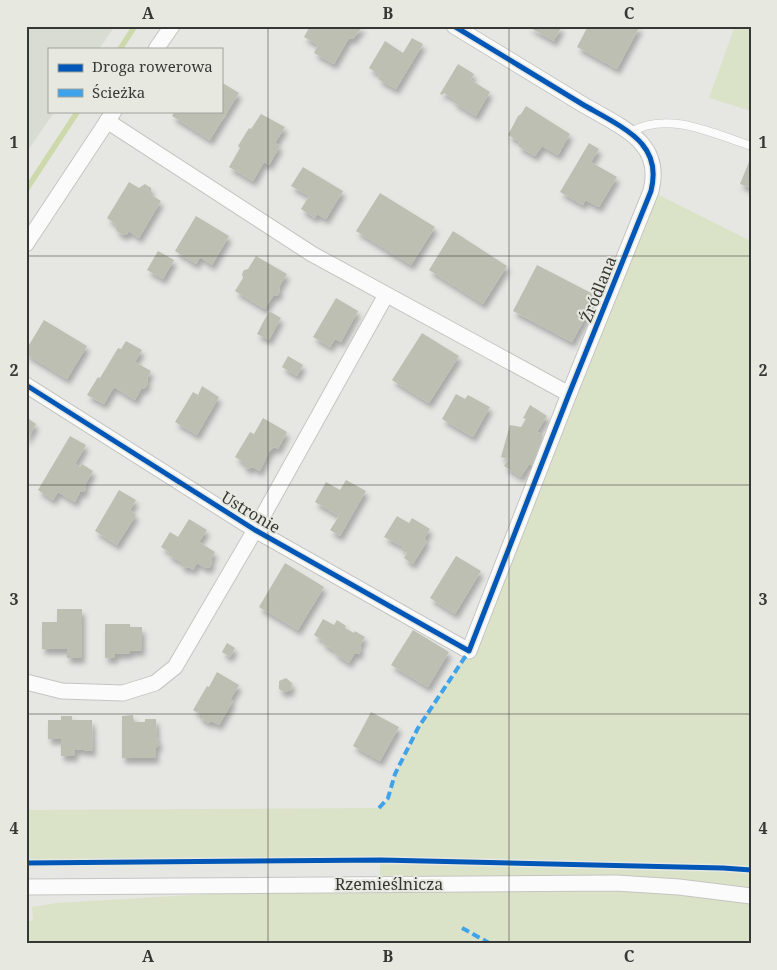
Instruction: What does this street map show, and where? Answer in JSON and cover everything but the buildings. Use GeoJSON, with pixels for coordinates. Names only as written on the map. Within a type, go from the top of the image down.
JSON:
{"type":"FeatureCollection","features":[{"type":"Feature","properties":{"kind":"street"},"geometry":{"type":"LineString","coordinates":[[157,48],[172,26]]}},
{"type":"Feature","properties":{"kind":"street","name":"Źródlana"},"geometry":{"type":"LineString","coordinates":[[454,26],[629,133],[642,144],[650,159],[654,174],[652,191],[568,394],[469,651]]}},
{"type":"Feature","properties":{"kind":"street"},"geometry":{"type":"LineString","coordinates":[[26,244],[111,116],[312,254],[568,394]]}},
{"type":"Feature","properties":{"kind":"street","name":"Ustronie"},"geometry":{"type":"LineString","coordinates":[[26,682],[62,691],[123,693],[156,683],[175,667],[255,530],[386,294]]}},
{"type":"Feature","properties":{"kind":"street","name":"Ustronie"},"geometry":{"type":"LineString","coordinates":[[26,385],[255,530],[469,651]]}},
{"type":"Feature","properties":{"kind":"street","name":"Rzemieślnicza"},"geometry":{"type":"LineString","coordinates":[[26,887],[616,883],[679,887],[751,896]]}},
{"type":"Feature","properties":{"kind":"lane"},"geometry":{"type":"LineString","coordinates":[[629,133],[649,124],[673,123],[689,126],[751,146]]}},
{"type":"Feature","properties":{"kind":"shaded area"},"geometry":{"type":"Polygon","coordinates":[[[26,26],[115,26],[100,48],[48,48],[48,112],[54,112],[26,153],[26,26]]]}},
{"type":"Feature","properties":{"kind":"green space"},"geometry":{"type":"Polygon","coordinates":[[[735,26],[751,26],[751,111],[709,98],[735,26]]]}},
{"type":"Feature","properties":{"kind":"green space"},"geometry":{"type":"Polygon","coordinates":[[[651,191],[751,241],[751,944],[26,944],[26,921],[33,921],[32,907],[57,903],[380,884],[380,860],[26,863],[26,810],[379,808],[384,804],[388,798],[395,774],[418,728],[469,651],[651,191]]]}},
{"type":"Feature","properties":{"kind":"waterway"},"geometry":{"type":"LineString","coordinates":[[121,48],[135,26]]}},
{"type":"Feature","properties":{"kind":"waterway"},"geometry":{"type":"LineString","coordinates":[[26,190],[77,112]]}},
{"type":"Feature","properties":{"kind":"marked path"},"geometry":{"type":"LineString","coordinates":[[379,808],[388,798],[395,774],[418,728],[469,651]]}},
{"type":"Feature","properties":{"kind":"marked path"},"geometry":{"type":"LineString","coordinates":[[462,928],[491,944]]}},
{"type":"Feature","properties":{"kind":"cycle path"},"geometry":{"type":"LineString","coordinates":[[26,385],[255,530],[469,651],[569,394],[651,191],[653,167],[646,149],[630,133],[454,26]]}},
{"type":"Feature","properties":{"kind":"cycle path"},"geometry":{"type":"LineString","coordinates":[[26,863],[381,860],[751,870]]}}]}
